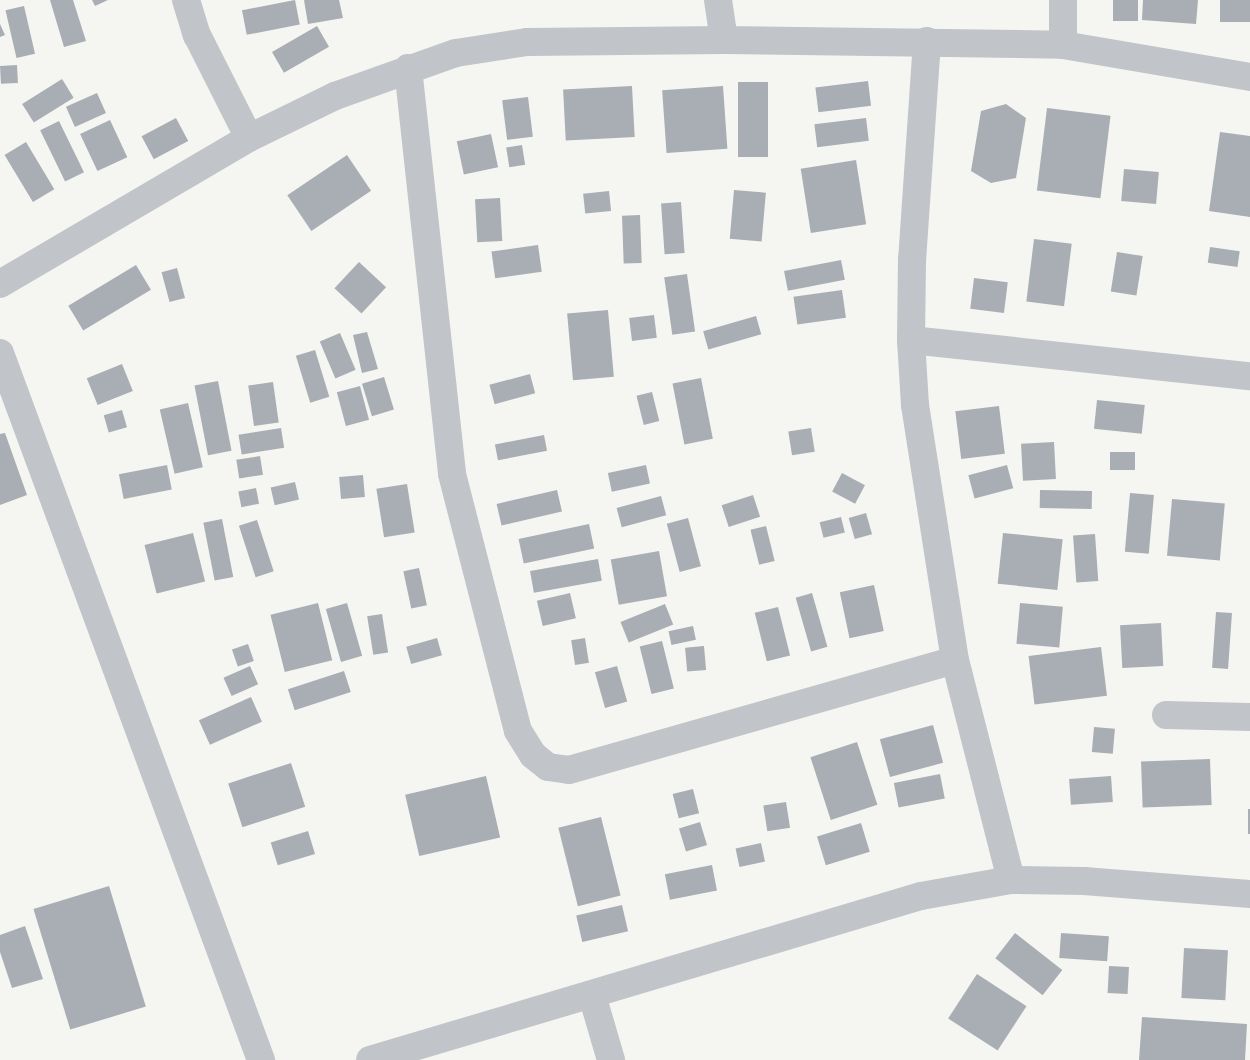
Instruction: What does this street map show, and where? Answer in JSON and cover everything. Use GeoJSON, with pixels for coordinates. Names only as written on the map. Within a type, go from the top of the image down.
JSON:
{"type":"FeatureCollection","features":[{"type":"Feature","properties":{"kind":"street"},"geometry":{"type":"LineString","coordinates":[[186,0],[196,35],[248,138]]}},
{"type":"Feature","properties":{"kind":"street"},"geometry":{"type":"LineString","coordinates":[[718,0],[724,40]]}},
{"type":"Feature","properties":{"kind":"street"},"geometry":{"type":"LineString","coordinates":[[1063,0],[1063,45]]}},
{"type":"Feature","properties":{"kind":"street"},"geometry":{"type":"LineString","coordinates":[[0,284],[248,138],[336,96],[408,68],[456,53],[527,42],[724,40],[927,41],[1063,45],[1250,77]]}},
{"type":"Feature","properties":{"kind":"street"},"geometry":{"type":"LineString","coordinates":[[927,41],[912,259],[911,340],[915,406],[955,660],[1011,880]]}},
{"type":"Feature","properties":{"kind":"street"},"geometry":{"type":"LineString","coordinates":[[408,68],[452,474],[518,731],[533,755],[548,767],[569,770],[955,660]]}},
{"type":"Feature","properties":{"kind":"street"},"geometry":{"type":"LineString","coordinates":[[911,340],[1250,376]]}},
{"type":"Feature","properties":{"kind":"street"},"geometry":{"type":"LineString","coordinates":[[0,353],[261,1060]]}},
{"type":"Feature","properties":{"kind":"street"},"geometry":{"type":"LineString","coordinates":[[1166,715],[1250,717]]}},
{"type":"Feature","properties":{"kind":"street"},"geometry":{"type":"LineString","coordinates":[[370,1060],[921,896],[1011,880],[1084,881],[1250,894]]}},
{"type":"Feature","properties":{"kind":"street"},"geometry":{"type":"LineString","coordinates":[[592,995],[611,1060]]}},
{"type":"Feature","properties":{"kind":"building"},"geometry":{"type":"Polygon","coordinates":[[[50,0],[73,0],[86,41],[64,47],[50,0]]]}},
{"type":"Feature","properties":{"kind":"building"},"geometry":{"type":"Polygon","coordinates":[[[92,0],[108,0],[95,6],[92,0]]]}},
{"type":"Feature","properties":{"kind":"building"},"geometry":{"type":"Polygon","coordinates":[[[295,0],[300,25],[247,35],[242,10],[295,0]]]}},
{"type":"Feature","properties":{"kind":"building"},"geometry":{"type":"Polygon","coordinates":[[[304,0],[339,0],[343,18],[308,24],[304,0]]]}},
{"type":"Feature","properties":{"kind":"building"},"geometry":{"type":"Polygon","coordinates":[[[1113,0],[1138,0],[1138,21],[1113,21],[1113,0]]]}},
{"type":"Feature","properties":{"kind":"building"},"geometry":{"type":"Polygon","coordinates":[[[1143,0],[1198,0],[1196,24],[1142,20],[1143,0]]]}},
{"type":"Feature","properties":{"kind":"building"},"geometry":{"type":"Polygon","coordinates":[[[1220,0],[1250,0],[1250,22],[1220,22],[1220,0]]]}},
{"type":"Feature","properties":{"kind":"building"},"geometry":{"type":"Polygon","coordinates":[[[24,6],[35,54],[17,58],[5,10],[24,6]]]}},
{"type":"Feature","properties":{"kind":"building"},"geometry":{"type":"Polygon","coordinates":[[[0,24],[5,35],[0,37],[0,24]]]}},
{"type":"Feature","properties":{"kind":"building"},"geometry":{"type":"Polygon","coordinates":[[[317,26],[329,47],[284,73],[272,52],[317,26]]]}},
{"type":"Feature","properties":{"kind":"building"},"geometry":{"type":"Polygon","coordinates":[[[17,65],[18,83],[1,84],[0,66],[17,65]]]}},
{"type":"Feature","properties":{"kind":"building"},"geometry":{"type":"Polygon","coordinates":[[[62,79],[74,98],[34,123],[22,104],[62,79]]]}},
{"type":"Feature","properties":{"kind":"building"},"geometry":{"type":"Polygon","coordinates":[[[868,81],[871,106],[818,112],[815,87],[868,81]]]}},
{"type":"Feature","properties":{"kind":"building"},"geometry":{"type":"Polygon","coordinates":[[[738,82],[768,82],[768,157],[738,157],[738,82]]]}},
{"type":"Feature","properties":{"kind":"building"},"geometry":{"type":"Polygon","coordinates":[[[632,86],[635,137],[566,141],[563,90],[632,86]]]}},
{"type":"Feature","properties":{"kind":"building"},"geometry":{"type":"Polygon","coordinates":[[[723,86],[727,149],[667,153],[662,90],[723,86]]]}},
{"type":"Feature","properties":{"kind":"building"},"geometry":{"type":"Polygon","coordinates":[[[97,93],[106,113],[75,127],[66,107],[97,93]]]}},
{"type":"Feature","properties":{"kind":"building"},"geometry":{"type":"Polygon","coordinates":[[[528,97],[533,137],[507,140],[502,100],[528,97]]]}},
{"type":"Feature","properties":{"kind":"building"},"geometry":{"type":"Polygon","coordinates":[[[1006,104],[1026,118],[1016,178],[991,183],[971,171],[981,111],[1006,104]]]}},
{"type":"Feature","properties":{"kind":"building"},"geometry":{"type":"Polygon","coordinates":[[[1047,108],[1111,116],[1100,198],[1037,190],[1047,108]]]}},
{"type":"Feature","properties":{"kind":"building"},"geometry":{"type":"Polygon","coordinates":[[[176,118],[188,141],[154,159],[142,136],[176,118]]]}},
{"type":"Feature","properties":{"kind":"building"},"geometry":{"type":"Polygon","coordinates":[[[866,118],[869,141],[817,147],[814,124],[866,118]]]}},
{"type":"Feature","properties":{"kind":"building"},"geometry":{"type":"Polygon","coordinates":[[[110,120],[127,157],[97,171],[80,134],[110,120]]]}},
{"type":"Feature","properties":{"kind":"building"},"geometry":{"type":"Polygon","coordinates":[[[59,121],[84,172],[65,181],[40,130],[59,121]]]}},
{"type":"Feature","properties":{"kind":"building"},"geometry":{"type":"Polygon","coordinates":[[[1220,132],[1250,136],[1250,217],[1209,211],[1220,132]]]}},
{"type":"Feature","properties":{"kind":"building"},"geometry":{"type":"Polygon","coordinates":[[[491,134],[498,167],[464,175],[457,141],[491,134]]]}},
{"type":"Feature","properties":{"kind":"building"},"geometry":{"type":"Polygon","coordinates":[[[26,142],[54,189],[33,202],[5,155],[26,142]]]}},
{"type":"Feature","properties":{"kind":"building"},"geometry":{"type":"Polygon","coordinates":[[[522,145],[525,165],[509,167],[506,148],[522,145]]]}},
{"type":"Feature","properties":{"kind":"building"},"geometry":{"type":"Polygon","coordinates":[[[347,155],[371,191],[311,231],[287,195],[347,155]]]}},
{"type":"Feature","properties":{"kind":"building"},"geometry":{"type":"Polygon","coordinates":[[[856,160],[866,224],[811,233],[801,169],[856,160]]]}},
{"type":"Feature","properties":{"kind":"building"},"geometry":{"type":"Polygon","coordinates":[[[1124,169],[1159,172],[1156,204],[1121,201],[1124,169]]]}},
{"type":"Feature","properties":{"kind":"building"},"geometry":{"type":"Polygon","coordinates":[[[734,190],[766,193],[762,242],[730,239],[734,190]]]}},
{"type":"Feature","properties":{"kind":"building"},"geometry":{"type":"Polygon","coordinates":[[[609,191],[611,211],[585,214],[583,194],[609,191]]]}},
{"type":"Feature","properties":{"kind":"building"},"geometry":{"type":"Polygon","coordinates":[[[500,198],[502,241],[477,242],[475,199],[500,198]]]}},
{"type":"Feature","properties":{"kind":"building"},"geometry":{"type":"Polygon","coordinates":[[[681,202],[685,253],[665,254],[661,203],[681,202]]]}},
{"type":"Feature","properties":{"kind":"building"},"geometry":{"type":"Polygon","coordinates":[[[640,215],[642,263],[624,264],[622,216],[640,215]]]}},
{"type":"Feature","properties":{"kind":"building"},"geometry":{"type":"Polygon","coordinates":[[[1034,239],[1072,244],[1064,306],[1026,302],[1034,239]]]}},
{"type":"Feature","properties":{"kind":"building"},"geometry":{"type":"Polygon","coordinates":[[[538,245],[542,272],[495,278],[491,252],[538,245]]]}},
{"type":"Feature","properties":{"kind":"building"},"geometry":{"type":"Polygon","coordinates":[[[1210,247],[1240,251],[1237,267],[1208,263],[1210,247]]]}},
{"type":"Feature","properties":{"kind":"building"},"geometry":{"type":"Polygon","coordinates":[[[1117,252],[1143,256],[1136,296],[1111,292],[1117,252]]]}},
{"type":"Feature","properties":{"kind":"building"},"geometry":{"type":"Polygon","coordinates":[[[841,260],[845,280],[788,291],[784,271],[841,260]]]}},
{"type":"Feature","properties":{"kind":"building"},"geometry":{"type":"Polygon","coordinates":[[[359,262],[386,287],[362,314],[334,288],[359,262]]]}},
{"type":"Feature","properties":{"kind":"building"},"geometry":{"type":"Polygon","coordinates":[[[136,265],[151,290],[83,331],[68,306],[136,265]]]}},
{"type":"Feature","properties":{"kind":"building"},"geometry":{"type":"Polygon","coordinates":[[[177,268],[185,298],[170,302],[162,272],[177,268]]]}},
{"type":"Feature","properties":{"kind":"building"},"geometry":{"type":"Polygon","coordinates":[[[687,274],[695,331],[672,335],[664,277],[687,274]]]}},
{"type":"Feature","properties":{"kind":"building"},"geometry":{"type":"Polygon","coordinates":[[[974,278],[1008,282],[1004,313],[970,309],[974,278]]]}},
{"type":"Feature","properties":{"kind":"building"},"geometry":{"type":"Polygon","coordinates":[[[842,290],[846,318],[797,325],[793,297],[842,290]]]}},
{"type":"Feature","properties":{"kind":"building"},"geometry":{"type":"Polygon","coordinates":[[[608,310],[614,377],[573,380],[567,314],[608,310]]]}},
{"type":"Feature","properties":{"kind":"building"},"geometry":{"type":"Polygon","coordinates":[[[654,315],[657,338],[632,341],[629,318],[654,315]]]}},
{"type":"Feature","properties":{"kind":"building"},"geometry":{"type":"Polygon","coordinates":[[[756,316],[761,334],[708,349],[703,331],[756,316]]]}},
{"type":"Feature","properties":{"kind":"building"},"geometry":{"type":"Polygon","coordinates":[[[367,332],[378,369],[362,373],[353,335],[367,332]]]}},
{"type":"Feature","properties":{"kind":"building"},"geometry":{"type":"Polygon","coordinates":[[[340,333],[356,370],[335,378],[320,342],[340,333]]]}},
{"type":"Feature","properties":{"kind":"building"},"geometry":{"type":"Polygon","coordinates":[[[315,350],[329,397],[310,403],[296,356],[315,350]]]}},
{"type":"Feature","properties":{"kind":"building"},"geometry":{"type":"Polygon","coordinates":[[[122,364],[133,391],[98,405],[87,378],[122,364]]]}},
{"type":"Feature","properties":{"kind":"building"},"geometry":{"type":"Polygon","coordinates":[[[530,374],[535,393],[495,404],[489,385],[530,374]]]}},
{"type":"Feature","properties":{"kind":"building"},"geometry":{"type":"Polygon","coordinates":[[[384,377],[394,410],[372,416],[362,384],[384,377]]]}},
{"type":"Feature","properties":{"kind":"building"},"geometry":{"type":"Polygon","coordinates":[[[701,378],[713,439],[684,444],[673,384],[701,378]]]}},
{"type":"Feature","properties":{"kind":"building"},"geometry":{"type":"Polygon","coordinates":[[[218,381],[232,451],[208,455],[194,386],[218,381]]]}},
{"type":"Feature","properties":{"kind":"building"},"geometry":{"type":"Polygon","coordinates":[[[273,382],[279,423],[254,426],[248,385],[273,382]]]}},
{"type":"Feature","properties":{"kind":"building"},"geometry":{"type":"Polygon","coordinates":[[[360,386],[369,420],[346,426],[337,392],[360,386]]]}},
{"type":"Feature","properties":{"kind":"building"},"geometry":{"type":"Polygon","coordinates":[[[652,392],[659,421],[644,425],[636,396],[652,392]]]}},
{"type":"Feature","properties":{"kind":"building"},"geometry":{"type":"Polygon","coordinates":[[[1097,400],[1145,405],[1142,434],[1094,429],[1097,400]]]}},
{"type":"Feature","properties":{"kind":"building"},"geometry":{"type":"Polygon","coordinates":[[[188,403],[203,467],[175,474],[160,410],[188,403]]]}},
{"type":"Feature","properties":{"kind":"building"},"geometry":{"type":"Polygon","coordinates":[[[999,406],[1005,454],[961,459],[955,411],[999,406]]]}},
{"type":"Feature","properties":{"kind":"building"},"geometry":{"type":"Polygon","coordinates":[[[122,410],[127,427],[109,433],[104,415],[122,410]]]}},
{"type":"Feature","properties":{"kind":"building"},"geometry":{"type":"Polygon","coordinates":[[[281,428],[284,448],[242,454],[239,435],[281,428]]]}},
{"type":"Feature","properties":{"kind":"building"},"geometry":{"type":"Polygon","coordinates":[[[811,428],[815,452],[792,455],[788,432],[811,428]]]}},
{"type":"Feature","properties":{"kind":"building"},"geometry":{"type":"Polygon","coordinates":[[[5,433],[27,495],[0,505],[0,434],[5,433]]]}},
{"type":"Feature","properties":{"kind":"building"},"geometry":{"type":"Polygon","coordinates":[[[544,435],[547,451],[498,460],[495,445],[544,435]]]}},
{"type":"Feature","properties":{"kind":"building"},"geometry":{"type":"Polygon","coordinates":[[[1054,442],[1056,479],[1023,481],[1021,444],[1054,442]]]}},
{"type":"Feature","properties":{"kind":"building"},"geometry":{"type":"Polygon","coordinates":[[[1110,452],[1135,452],[1135,470],[1110,470],[1110,452]]]}},
{"type":"Feature","properties":{"kind":"building"},"geometry":{"type":"Polygon","coordinates":[[[260,456],[263,475],[239,479],[236,460],[260,456]]]}},
{"type":"Feature","properties":{"kind":"building"},"geometry":{"type":"Polygon","coordinates":[[[167,465],[172,490],[124,499],[119,474],[167,465]]]}},
{"type":"Feature","properties":{"kind":"building"},"geometry":{"type":"Polygon","coordinates":[[[646,465],[650,484],[612,492],[608,473],[646,465]]]}},
{"type":"Feature","properties":{"kind":"building"},"geometry":{"type":"Polygon","coordinates":[[[1007,465],[1013,488],[975,499],[968,475],[1007,465]]]}},
{"type":"Feature","properties":{"kind":"building"},"geometry":{"type":"Polygon","coordinates":[[[842,473],[865,485],[855,504],[832,492],[842,473]]]}},
{"type":"Feature","properties":{"kind":"building"},"geometry":{"type":"Polygon","coordinates":[[[363,475],[365,497],[341,499],[339,477],[363,475]]]}},
{"type":"Feature","properties":{"kind":"building"},"geometry":{"type":"Polygon","coordinates":[[[295,482],[299,500],[275,505],[271,488],[295,482]]]}},
{"type":"Feature","properties":{"kind":"building"},"geometry":{"type":"Polygon","coordinates":[[[407,484],[415,532],[384,537],[376,489],[407,484]]]}},
{"type":"Feature","properties":{"kind":"building"},"geometry":{"type":"Polygon","coordinates":[[[256,488],[259,504],[241,507],[238,491],[256,488]]]}},
{"type":"Feature","properties":{"kind":"building"},"geometry":{"type":"Polygon","coordinates":[[[557,490],[562,511],[502,525],[497,504],[557,490]]]}},
{"type":"Feature","properties":{"kind":"building"},"geometry":{"type":"Polygon","coordinates":[[[1040,490],[1092,491],[1092,509],[1040,508],[1040,490]]]}},
{"type":"Feature","properties":{"kind":"building"},"geometry":{"type":"Polygon","coordinates":[[[1130,493],[1154,495],[1149,554],[1125,552],[1130,493]]]}},
{"type":"Feature","properties":{"kind":"building"},"geometry":{"type":"Polygon","coordinates":[[[753,495],[760,517],[729,527],[722,505],[753,495]]]}},
{"type":"Feature","properties":{"kind":"building"},"geometry":{"type":"Polygon","coordinates":[[[661,496],[666,515],[622,527],[617,508],[661,496]]]}},
{"type":"Feature","properties":{"kind":"building"},"geometry":{"type":"Polygon","coordinates":[[[1172,499],[1225,504],[1220,560],[1167,556],[1172,499]]]}},
{"type":"Feature","properties":{"kind":"building"},"geometry":{"type":"Polygon","coordinates":[[[866,513],[872,534],[855,539],[849,518],[866,513]]]}},
{"type":"Feature","properties":{"kind":"building"},"geometry":{"type":"Polygon","coordinates":[[[841,517],[845,533],[824,538],[820,522],[841,517]]]}},
{"type":"Feature","properties":{"kind":"building"},"geometry":{"type":"Polygon","coordinates":[[[688,518],[701,566],[680,572],[667,524],[688,518]]]}},
{"type":"Feature","properties":{"kind":"building"},"geometry":{"type":"Polygon","coordinates":[[[222,519],[233,577],[215,581],[203,523],[222,519]]]}},
{"type":"Feature","properties":{"kind":"building"},"geometry":{"type":"Polygon","coordinates":[[[257,520],[274,571],[256,577],[239,526],[257,520]]]}},
{"type":"Feature","properties":{"kind":"building"},"geometry":{"type":"Polygon","coordinates":[[[589,524],[594,548],[524,563],[519,539],[589,524]]]}},
{"type":"Feature","properties":{"kind":"building"},"geometry":{"type":"Polygon","coordinates":[[[766,526],[775,561],[759,565],[750,530],[766,526]]]}},
{"type":"Feature","properties":{"kind":"building"},"geometry":{"type":"Polygon","coordinates":[[[193,533],[205,582],[157,594],[144,545],[193,533]]]}},
{"type":"Feature","properties":{"kind":"building"},"geometry":{"type":"Polygon","coordinates":[[[1003,533],[1063,539],[1057,590],[998,584],[1003,533]]]}},
{"type":"Feature","properties":{"kind":"building"},"geometry":{"type":"Polygon","coordinates":[[[1095,534],[1098,581],[1076,582],[1073,536],[1095,534]]]}},
{"type":"Feature","properties":{"kind":"building"},"geometry":{"type":"Polygon","coordinates":[[[659,551],[667,596],[619,605],[611,560],[659,551]]]}},
{"type":"Feature","properties":{"kind":"building"},"geometry":{"type":"Polygon","coordinates":[[[598,559],[602,581],[534,593],[530,571],[598,559]]]}},
{"type":"Feature","properties":{"kind":"building"},"geometry":{"type":"Polygon","coordinates":[[[419,568],[427,605],[411,608],[403,571],[419,568]]]}},
{"type":"Feature","properties":{"kind":"building"},"geometry":{"type":"Polygon","coordinates":[[[874,585],[884,631],[850,638],[840,592],[874,585]]]}},
{"type":"Feature","properties":{"kind":"building"},"geometry":{"type":"Polygon","coordinates":[[[570,593],[576,618],[543,626],[537,601],[570,593]]]}},
{"type":"Feature","properties":{"kind":"building"},"geometry":{"type":"Polygon","coordinates":[[[812,593],[827,647],[811,652],[796,598],[812,593]]]}},
{"type":"Feature","properties":{"kind":"building"},"geometry":{"type":"Polygon","coordinates":[[[318,603],[332,660],[285,672],[270,615],[318,603]]]}},
{"type":"Feature","properties":{"kind":"building"},"geometry":{"type":"Polygon","coordinates":[[[347,603],[362,656],[341,662],[326,609],[347,603]]]}},
{"type":"Feature","properties":{"kind":"building"},"geometry":{"type":"Polygon","coordinates":[[[1020,603],[1063,607],[1059,648],[1016,644],[1020,603]]]}},
{"type":"Feature","properties":{"kind":"building"},"geometry":{"type":"Polygon","coordinates":[[[665,604],[673,624],[629,642],[620,622],[665,604]]]}},
{"type":"Feature","properties":{"kind":"building"},"geometry":{"type":"Polygon","coordinates":[[[778,607],[790,656],[767,661],[755,613],[778,607]]]}},
{"type":"Feature","properties":{"kind":"building"},"geometry":{"type":"Polygon","coordinates":[[[1216,612],[1232,613],[1228,669],[1212,668],[1216,612]]]}},
{"type":"Feature","properties":{"kind":"building"},"geometry":{"type":"Polygon","coordinates":[[[382,614],[388,653],[373,655],[367,616],[382,614]]]}},
{"type":"Feature","properties":{"kind":"building"},"geometry":{"type":"Polygon","coordinates":[[[1161,623],[1163,666],[1122,668],[1120,625],[1161,623]]]}},
{"type":"Feature","properties":{"kind":"building"},"geometry":{"type":"Polygon","coordinates":[[[693,626],[696,640],[671,645],[669,631],[693,626]]]}},
{"type":"Feature","properties":{"kind":"building"},"geometry":{"type":"Polygon","coordinates":[[[437,638],[442,655],[411,664],[406,647],[437,638]]]}},
{"type":"Feature","properties":{"kind":"building"},"geometry":{"type":"Polygon","coordinates":[[[585,638],[589,663],[575,665],[571,640],[585,638]]]}},
{"type":"Feature","properties":{"kind":"building"},"geometry":{"type":"Polygon","coordinates":[[[662,641],[674,689],[652,694],[640,647],[662,641]]]}},
{"type":"Feature","properties":{"kind":"building"},"geometry":{"type":"Polygon","coordinates":[[[248,644],[254,661],[238,667],[232,650],[248,644]]]}},
{"type":"Feature","properties":{"kind":"building"},"geometry":{"type":"Polygon","coordinates":[[[704,646],[706,670],[687,672],[685,648],[704,646]]]}},
{"type":"Feature","properties":{"kind":"building"},"geometry":{"type":"Polygon","coordinates":[[[1101,647],[1107,696],[1035,705],[1029,656],[1101,647]]]}},
{"type":"Feature","properties":{"kind":"building"},"geometry":{"type":"Polygon","coordinates":[[[250,666],[258,684],[232,696],[224,678],[250,666]]]}},
{"type":"Feature","properties":{"kind":"building"},"geometry":{"type":"Polygon","coordinates":[[[617,666],[627,702],[605,708],[595,672],[617,666]]]}},
{"type":"Feature","properties":{"kind":"building"},"geometry":{"type":"Polygon","coordinates":[[[344,671],[351,692],[295,710],[288,689],[344,671]]]}},
{"type":"Feature","properties":{"kind":"building"},"geometry":{"type":"Polygon","coordinates":[[[251,697],[262,722],[210,745],[199,720],[251,697]]]}},
{"type":"Feature","properties":{"kind":"building"},"geometry":{"type":"Polygon","coordinates":[[[933,725],[943,763],[890,777],[880,739],[933,725]]]}},
{"type":"Feature","properties":{"kind":"building"},"geometry":{"type":"Polygon","coordinates":[[[1094,727],[1115,729],[1113,754],[1092,752],[1094,727]]]}},
{"type":"Feature","properties":{"kind":"building"},"geometry":{"type":"Polygon","coordinates":[[[857,742],[877,805],[831,820],[810,757],[857,742]]]}},
{"type":"Feature","properties":{"kind":"building"},"geometry":{"type":"Polygon","coordinates":[[[1210,759],[1212,805],[1143,807],[1141,761],[1210,759]]]}},
{"type":"Feature","properties":{"kind":"building"},"geometry":{"type":"Polygon","coordinates":[[[291,763],[305,807],[242,827],[228,783],[291,763]]]}},
{"type":"Feature","properties":{"kind":"building"},"geometry":{"type":"Polygon","coordinates":[[[940,774],[945,799],[899,808],[894,783],[940,774]]]}},
{"type":"Feature","properties":{"kind":"building"},"geometry":{"type":"Polygon","coordinates":[[[486,776],[500,837],[419,856],[405,795],[486,776]]]}},
{"type":"Feature","properties":{"kind":"building"},"geometry":{"type":"Polygon","coordinates":[[[1111,776],[1113,802],[1071,805],[1069,779],[1111,776]]]}},
{"type":"Feature","properties":{"kind":"building"},"geometry":{"type":"Polygon","coordinates":[[[693,789],[699,813],[679,818],[673,794],[693,789]]]}},
{"type":"Feature","properties":{"kind":"building"},"geometry":{"type":"Polygon","coordinates":[[[786,802],[790,828],[767,831],[763,806],[786,802]]]}},
{"type":"Feature","properties":{"kind":"building"},"geometry":{"type":"Polygon","coordinates":[[[1248,809],[1250,809],[1250,834],[1248,834],[1248,809]]]}},
{"type":"Feature","properties":{"kind":"building"},"geometry":{"type":"Polygon","coordinates":[[[601,817],[621,896],[578,906],[558,828],[601,817]]]}},
{"type":"Feature","properties":{"kind":"building"},"geometry":{"type":"Polygon","coordinates":[[[700,822],[707,845],[686,851],[679,828],[700,822]]]}},
{"type":"Feature","properties":{"kind":"building"},"geometry":{"type":"Polygon","coordinates":[[[861,823],[870,852],[826,865],[817,836],[861,823]]]}},
{"type":"Feature","properties":{"kind":"building"},"geometry":{"type":"Polygon","coordinates":[[[308,831],[315,854],[278,865],[271,842],[308,831]]]}},
{"type":"Feature","properties":{"kind":"building"},"geometry":{"type":"Polygon","coordinates":[[[761,843],[765,862],[740,867],[736,848],[761,843]]]}},
{"type":"Feature","properties":{"kind":"building"},"geometry":{"type":"Polygon","coordinates":[[[712,865],[717,891],[670,900],[665,874],[712,865]]]}},
{"type":"Feature","properties":{"kind":"building"},"geometry":{"type":"Polygon","coordinates":[[[109,886],[146,1006],[70,1030],[33,909],[109,886]]]}},
{"type":"Feature","properties":{"kind":"building"},"geometry":{"type":"Polygon","coordinates":[[[622,905],[628,931],[582,942],[576,916],[622,905]]]}},
{"type":"Feature","properties":{"kind":"building"},"geometry":{"type":"Polygon","coordinates":[[[25,926],[43,979],[12,988],[0,952],[0,935],[25,926]]]}},
{"type":"Feature","properties":{"kind":"building"},"geometry":{"type":"Polygon","coordinates":[[[1015,933],[1062,970],[1043,995],[995,958],[1015,933]]]}},
{"type":"Feature","properties":{"kind":"building"},"geometry":{"type":"Polygon","coordinates":[[[1061,933],[1109,936],[1107,961],[1059,958],[1061,933]]]}},
{"type":"Feature","properties":{"kind":"building"},"geometry":{"type":"Polygon","coordinates":[[[1184,948],[1228,950],[1225,1000],[1181,998],[1184,948]]]}},
{"type":"Feature","properties":{"kind":"building"},"geometry":{"type":"Polygon","coordinates":[[[1109,966],[1129,967],[1128,994],[1108,993],[1109,966]]]}},
{"type":"Feature","properties":{"kind":"building"},"geometry":{"type":"Polygon","coordinates":[[[977,974],[1026,1006],[998,1051],[948,1018],[977,974]]]}},
{"type":"Feature","properties":{"kind":"building"},"geometry":{"type":"Polygon","coordinates":[[[1142,1017],[1247,1024],[1245,1060],[1139,1060],[1142,1017]]]}}]}
